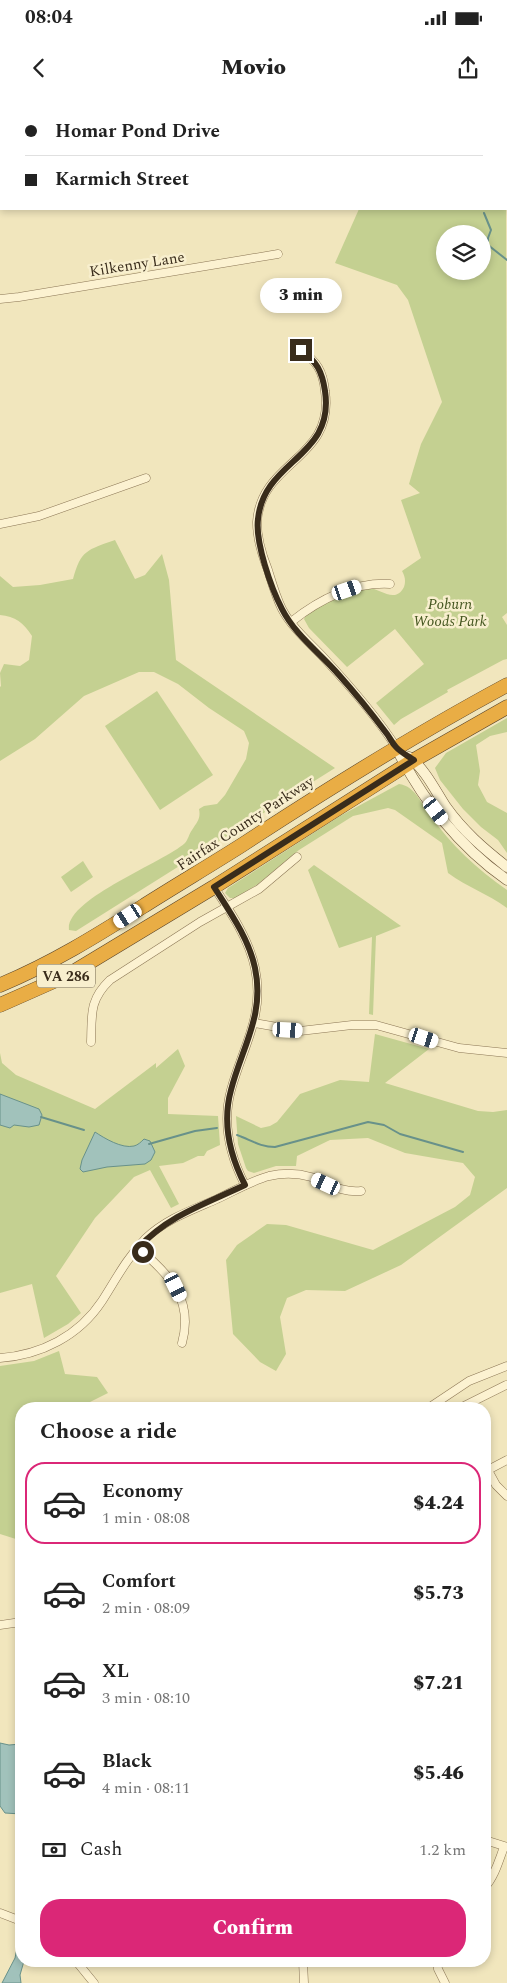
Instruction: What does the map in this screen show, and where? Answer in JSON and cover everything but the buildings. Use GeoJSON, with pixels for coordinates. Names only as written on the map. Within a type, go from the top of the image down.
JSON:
{"type":"FeatureCollection","features":[{"type":"Feature","properties":{"kind":"highway","name":"Fairfax County Parkway"},"geometry":{"type":"LineString","coordinates":[[0,985],[44,965],[88,941],[396,747],[507,685]]}},
{"type":"Feature","properties":{"kind":"highway","name":"VA 286"},"geometry":{"type":"LineString","coordinates":[[0,1005],[70,974],[214,887],[409,763],[507,707]]}},
{"type":"Feature","properties":{"kind":"main road"},"geometry":{"type":"LineString","coordinates":[[396,747],[460,825],[473,839],[507,867]]}},
{"type":"Feature","properties":{"kind":"main road"},"geometry":{"type":"LineString","coordinates":[[409,763],[455,835],[477,857],[507,880]]}},
{"type":"Feature","properties":{"kind":"street","name":"Kilkenny Lane"},"geometry":{"type":"LineString","coordinates":[[0,299],[278,254]]}},
{"type":"Feature","properties":{"kind":"street"},"geometry":{"type":"LineString","coordinates":[[301,350],[313,359],[322,375],[326,398],[324,418],[319,433],[311,446],[282,471],[269,486],[260,507],[258,520],[258,535],[262,554],[283,610],[291,622],[341,678],[396,747]]}},
{"type":"Feature","properties":{"kind":"street"},"geometry":{"type":"LineString","coordinates":[[0,524],[39,516],[146,478]]}},
{"type":"Feature","properties":{"kind":"street"},"geometry":{"type":"LineString","coordinates":[[291,622],[319,602],[337,593],[367,584],[390,584]]}},
{"type":"Feature","properties":{"kind":"street"},"geometry":{"type":"LineString","coordinates":[[91,1042],[92,1012],[100,990],[125,970],[259,889],[297,857]]}},
{"type":"Feature","properties":{"kind":"street"},"geometry":{"type":"LineString","coordinates":[[214,887],[244,938],[255,968],[257,1003],[254,1023],[231,1090],[227,1115],[231,1152],[245,1185]]}},
{"type":"Feature","properties":{"kind":"street"},"geometry":{"type":"LineString","coordinates":[[254,1023],[300,1031],[352,1025],[376,1025],[459,1048],[507,1053]]}},
{"type":"Feature","properties":{"kind":"street"},"geometry":{"type":"LineString","coordinates":[[0,1358],[37,1351],[57,1342],[75,1330],[98,1306],[138,1248],[155,1231],[172,1219],[245,1185],[269,1176],[291,1174],[310,1177],[344,1191],[361,1191]]}},
{"type":"Feature","properties":{"kind":"street"},"geometry":{"type":"LineString","coordinates":[[138,1248],[156,1263],[170,1279],[180,1296],[186,1320],[182,1343]]}},
{"type":"Feature","properties":{"kind":"street"},"geometry":{"type":"LineString","coordinates":[[438,1402],[469,1382],[507,1366]]}},
{"type":"Feature","properties":{"kind":"street"},"geometry":{"type":"LineString","coordinates":[[472,1402],[506,1385]]}},
{"type":"Feature","properties":{"kind":"street"},"geometry":{"type":"LineString","coordinates":[[448,1395],[453,1402]]}},
{"type":"Feature","properties":{"kind":"street"},"geometry":{"type":"LineString","coordinates":[[491,1466],[507,1460]]}},
{"type":"Feature","properties":{"kind":"street"},"geometry":{"type":"LineString","coordinates":[[491,1476],[496,1485],[507,1496]]}},
{"type":"Feature","properties":{"kind":"street"},"geometry":{"type":"LineString","coordinates":[[0,1625],[15,1624]]}},
{"type":"Feature","properties":{"kind":"street"},"geometry":{"type":"LineString","coordinates":[[491,1842],[505,1847],[491,1880]]}},
{"type":"Feature","properties":{"kind":"street"},"geometry":{"type":"LineString","coordinates":[[0,1913],[15,1919]]}},
{"type":"Feature","properties":{"kind":"street"},"geometry":{"type":"LineString","coordinates":[[81,1967],[94,1983]]}},
{"type":"Feature","properties":{"kind":"street"},"geometry":{"type":"LineString","coordinates":[[303,1967],[304,1983]]}},
{"type":"Feature","properties":{"kind":"street"},"geometry":{"type":"LineString","coordinates":[[438,1967],[445,1983]]}},
{"type":"Feature","properties":{"kind":"green space","name":"Poburn Woods Park"},"geometry":{"type":"Polygon","coordinates":[[[359,210],[506,210],[507,613],[502,617],[507,625],[507,659],[447,690],[448,692],[394,725],[376,703],[424,664],[395,629],[347,667],[309,628],[304,619],[308,613],[323,603],[367,588],[396,595],[404,587],[405,583],[402,571],[421,558],[401,500],[420,493],[409,484],[421,444],[442,402],[408,300],[397,285],[335,263],[359,210]]]}},
{"type":"Feature","properties":{"kind":"green space"},"geometry":{"type":"Polygon","coordinates":[[[115,540],[135,579],[145,575],[162,554],[169,580],[176,660],[335,768],[76,931],[69,930],[72,918],[82,906],[117,882],[185,843],[198,820],[199,809],[204,806],[217,804],[225,795],[246,759],[249,743],[244,731],[209,708],[178,684],[154,672],[139,672],[84,696],[35,739],[0,761],[0,673],[4,664],[20,666],[29,660],[32,636],[19,621],[0,615],[0,576],[13,587],[40,585],[73,579],[79,562],[86,552],[115,540]]]}},
{"type":"Feature","properties":{"kind":"green space"},"geometry":{"type":"Polygon","coordinates":[[[157,691],[213,775],[160,810],[105,726],[157,691]]]}},
{"type":"Feature","properties":{"kind":"green space"},"geometry":{"type":"Polygon","coordinates":[[[507,718],[507,732],[490,736],[476,745],[480,771],[478,785],[487,802],[507,813],[507,853],[498,840],[481,827],[463,809],[440,780],[435,768],[446,753],[507,718]]]}},
{"type":"Feature","properties":{"kind":"green space"},"geometry":{"type":"Polygon","coordinates":[[[399,784],[405,785],[417,796],[438,826],[465,856],[507,890],[507,908],[448,873],[442,843],[395,810],[388,808],[353,816],[299,850],[258,884],[236,898],[230,898],[225,893],[228,888],[340,816],[399,784]]]}},
{"type":"Feature","properties":{"kind":"green space"},"geometry":{"type":"Polygon","coordinates":[[[83,861],[93,877],[71,892],[61,877],[83,861]]]}},
{"type":"Feature","properties":{"kind":"green space"},"geometry":{"type":"Polygon","coordinates":[[[314,865],[401,926],[376,936],[373,1015],[369,1014],[372,937],[339,948],[308,870],[314,865]]]}},
{"type":"Feature","properties":{"kind":"green space"},"geometry":{"type":"Polygon","coordinates":[[[375,1034],[429,1049],[385,1083],[478,1111],[493,1112],[507,1110],[507,1188],[401,1265],[345,1291],[306,1290],[287,1298],[280,1317],[286,1354],[276,1371],[260,1362],[233,1334],[226,1260],[237,1245],[267,1224],[286,1225],[373,1250],[455,1207],[470,1195],[475,1177],[463,1163],[405,1153],[368,1138],[330,1140],[297,1156],[296,1166],[276,1166],[254,1173],[246,1168],[238,1144],[236,1116],[261,1128],[270,1126],[277,1122],[300,1094],[340,1080],[369,1082],[375,1034]]]}},
{"type":"Feature","properties":{"kind":"green space"},"geometry":{"type":"Polygon","coordinates":[[[178,1049],[185,1066],[168,1098],[168,1114],[218,1116],[220,1145],[207,1151],[204,1156],[198,1156],[183,1163],[159,1166],[179,1204],[171,1208],[150,1170],[134,1177],[95,1218],[56,1276],[81,1313],[68,1324],[44,1338],[32,1284],[0,1293],[0,1053],[2,1063],[16,1075],[95,1109],[156,1063],[156,1068],[178,1049]]]}},
{"type":"Feature","properties":{"kind":"green space"},"geometry":{"type":"Polygon","coordinates":[[[59,1351],[65,1374],[97,1377],[108,1393],[90,1402],[15,1402],[15,1539],[0,1534],[0,1366],[34,1361],[59,1351]]]}},
{"type":"Feature","properties":{"kind":"water"},"geometry":{"type":"Polygon","coordinates":[[[0,1094],[39,1109],[42,1115],[39,1125],[29,1127],[14,1125],[10,1128],[0,1125],[0,1094]]]}},
{"type":"Feature","properties":{"kind":"water"},"geometry":{"type":"Polygon","coordinates":[[[95,1132],[113,1142],[129,1147],[135,1146],[144,1139],[150,1141],[155,1152],[151,1160],[145,1164],[107,1167],[83,1172],[80,1169],[82,1160],[95,1132]]]}},
{"type":"Feature","properties":{"kind":"water"},"geometry":{"type":"Polygon","coordinates":[[[0,1743],[15,1744],[15,1814],[5,1813],[0,1806],[0,1743]]]}},
{"type":"Feature","properties":{"kind":"water"},"geometry":{"type":"Polygon","coordinates":[[[15,1958],[15,1967],[22,1967],[20,1975],[21,1983],[2,1983],[15,1958]]]}},
{"type":"Feature","properties":{"kind":"waterway"},"geometry":{"type":"LineString","coordinates":[[484,213],[491,230],[488,245],[507,260]]}},
{"type":"Feature","properties":{"kind":"waterway"},"geometry":{"type":"LineString","coordinates":[[41,1117],[84,1130]]}},
{"type":"Feature","properties":{"kind":"waterway"},"geometry":{"type":"LineString","coordinates":[[237,1135],[260,1145],[275,1147],[368,1122],[384,1125],[400,1134],[463,1152]]}},
{"type":"Feature","properties":{"kind":"waterway"},"geometry":{"type":"LineString","coordinates":[[149,1144],[195,1131],[217,1128]]}},
{"type":"Feature","properties":{"kind":"route"},"geometry":{"type":"LineString","coordinates":[[143,1252],[138,1248],[155,1231],[172,1219],[245,1185],[238,1173],[231,1152],[227,1115],[231,1090],[257,1013],[257,982],[255,968],[244,938],[214,887],[414,760],[396,747],[341,678],[302,636],[283,610],[262,554],[257,528],[264,495],[274,479],[311,446],[319,433],[326,408],[325,387],[319,367],[313,359],[301,350]]}}]}
